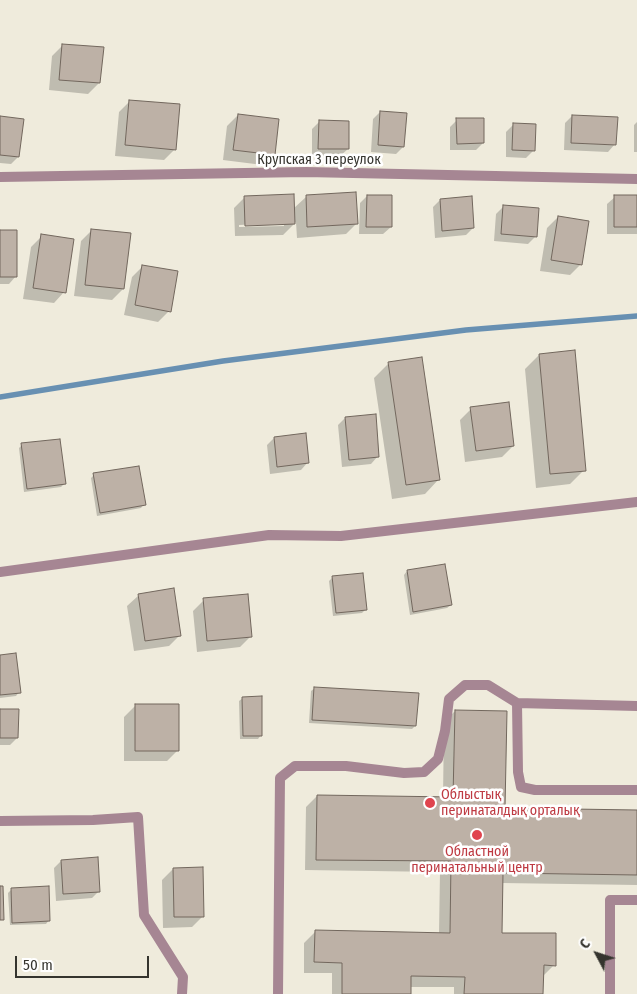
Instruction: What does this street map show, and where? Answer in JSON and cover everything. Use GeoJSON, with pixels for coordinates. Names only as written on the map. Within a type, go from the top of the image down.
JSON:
{"type":"FeatureCollection","features":[{"type":"Feature","properties":{"kind":"street","name":"Крупская 3 переулок"},"geometry":{"type":"LineString","coordinates":[[0,177],[306,172],[637,179]]}},
{"type":"Feature","properties":{"kind":"street"},"geometry":{"type":"LineString","coordinates":[[0,572],[269,535],[341,536],[637,502]]}},
{"type":"Feature","properties":{"kind":"street"},"geometry":{"type":"LineString","coordinates":[[278,994],[280,778],[295,766],[346,766],[404,773],[424,772],[438,759],[445,731],[449,699],[464,686],[488,684],[517,703],[637,706]]}},
{"type":"Feature","properties":{"kind":"street"},"geometry":{"type":"LineString","coordinates":[[517,703],[518,772],[521,787],[535,790],[637,790]]}},
{"type":"Feature","properties":{"kind":"street"},"geometry":{"type":"LineString","coordinates":[[0,821],[93,820],[138,817],[144,915],[183,977],[182,994]]}},
{"type":"Feature","properties":{"kind":"street"},"geometry":{"type":"LineString","coordinates":[[610,994],[610,900],[637,900]]}},
{"type":"Feature","properties":{"kind":"building"},"geometry":{"type":"Polygon","coordinates":[[[62,44],[104,47],[100,83],[59,80],[62,44]]]}},
{"type":"Feature","properties":{"kind":"building"},"geometry":{"type":"Polygon","coordinates":[[[129,100],[180,104],[176,150],[125,145],[129,100]]]}},
{"type":"Feature","properties":{"kind":"building"},"geometry":{"type":"Polygon","coordinates":[[[380,111],[407,113],[404,147],[378,145],[380,111]]]}},
{"type":"Feature","properties":{"kind":"building"},"geometry":{"type":"Polygon","coordinates":[[[238,114],[279,119],[275,155],[233,150],[238,114]]]}},
{"type":"Feature","properties":{"kind":"building"},"geometry":{"type":"Polygon","coordinates":[[[572,115],[618,117],[616,145],[571,143],[572,115]]]}},
{"type":"Feature","properties":{"kind":"building"},"geometry":{"type":"Polygon","coordinates":[[[0,116],[24,119],[19,157],[0,155],[0,116]]]}},
{"type":"Feature","properties":{"kind":"building"},"geometry":{"type":"Polygon","coordinates":[[[456,118],[484,118],[484,143],[457,144],[456,118]]]}},
{"type":"Feature","properties":{"kind":"building"},"geometry":{"type":"Polygon","coordinates":[[[319,120],[349,121],[349,149],[318,149],[319,120]]]}},
{"type":"Feature","properties":{"kind":"building"},"geometry":{"type":"Polygon","coordinates":[[[513,123],[536,124],[535,151],[512,150],[513,123]]]}},
{"type":"Feature","properties":{"kind":"building"},"geometry":{"type":"Polygon","coordinates":[[[356,192],[358,224],[307,227],[306,195],[356,192]]]}},
{"type":"Feature","properties":{"kind":"building"},"geometry":{"type":"Polygon","coordinates":[[[294,194],[295,224],[245,226],[244,196],[294,194]]]}},
{"type":"Feature","properties":{"kind":"building"},"geometry":{"type":"Polygon","coordinates":[[[367,195],[392,195],[392,227],[366,227],[367,195]]]}},
{"type":"Feature","properties":{"kind":"building"},"geometry":{"type":"Polygon","coordinates":[[[614,195],[637,195],[637,227],[614,227],[614,195]]]}},
{"type":"Feature","properties":{"kind":"building"},"geometry":{"type":"Polygon","coordinates":[[[472,196],[474,228],[442,231],[440,199],[472,196]]]}},
{"type":"Feature","properties":{"kind":"building"},"geometry":{"type":"Polygon","coordinates":[[[503,205],[539,208],[537,237],[501,234],[503,205]]]}},
{"type":"Feature","properties":{"kind":"building"},"geometry":{"type":"Polygon","coordinates":[[[558,216],[589,221],[582,265],[551,260],[558,216]]]}},
{"type":"Feature","properties":{"kind":"building"},"geometry":{"type":"Polygon","coordinates":[[[91,229],[131,233],[124,289],[85,285],[91,229]]]}},
{"type":"Feature","properties":{"kind":"building"},"geometry":{"type":"Polygon","coordinates":[[[0,230],[17,230],[17,277],[0,277],[0,230]]]}},
{"type":"Feature","properties":{"kind":"building"},"geometry":{"type":"Polygon","coordinates":[[[41,234],[74,239],[66,293],[33,288],[41,234]]]}},
{"type":"Feature","properties":{"kind":"building"},"geometry":{"type":"Polygon","coordinates":[[[142,265],[178,271],[171,312],[135,305],[142,265]]]}},
{"type":"Feature","properties":{"kind":"building"},"geometry":{"type":"Polygon","coordinates":[[[575,350],[586,471],[550,474],[539,354],[575,350]]]}},
{"type":"Feature","properties":{"kind":"building"},"geometry":{"type":"Polygon","coordinates":[[[422,357],[440,480],[406,485],[388,362],[422,357]]]}},
{"type":"Feature","properties":{"kind":"building"},"geometry":{"type":"Polygon","coordinates":[[[509,402],[514,446],[476,451],[470,407],[509,402]]]}},
{"type":"Feature","properties":{"kind":"building"},"geometry":{"type":"Polygon","coordinates":[[[376,414],[379,457],[349,460],[345,417],[376,414]]]}},
{"type":"Feature","properties":{"kind":"building"},"geometry":{"type":"Polygon","coordinates":[[[306,433],[309,463],[277,467],[274,437],[306,433]]]}},
{"type":"Feature","properties":{"kind":"building"},"geometry":{"type":"Polygon","coordinates":[[[60,439],[66,484],[27,489],[21,443],[60,439]]]}},
{"type":"Feature","properties":{"kind":"building"},"geometry":{"type":"Polygon","coordinates":[[[139,466],[146,505],[100,513],[93,473],[139,466]]]}},
{"type":"Feature","properties":{"kind":"building"},"geometry":{"type":"Polygon","coordinates":[[[445,564],[452,605],[413,612],[407,570],[445,564]]]}},
{"type":"Feature","properties":{"kind":"building"},"geometry":{"type":"Polygon","coordinates":[[[363,573],[367,610],[336,613],[332,576],[363,573]]]}},
{"type":"Feature","properties":{"kind":"building"},"geometry":{"type":"Polygon","coordinates":[[[174,588],[181,636],[145,641],[138,594],[174,588]]]}},
{"type":"Feature","properties":{"kind":"building"},"geometry":{"type":"Polygon","coordinates":[[[248,594],[252,637],[207,641],[203,598],[248,594]]]}},
{"type":"Feature","properties":{"kind":"building"},"geometry":{"type":"Polygon","coordinates":[[[16,653],[21,693],[0,695],[0,655],[16,653]]]}},
{"type":"Feature","properties":{"kind":"building"},"geometry":{"type":"Polygon","coordinates":[[[314,687],[419,693],[416,726],[312,720],[314,687]]]}},
{"type":"Feature","properties":{"kind":"building"},"geometry":{"type":"Polygon","coordinates":[[[262,696],[262,736],[243,736],[242,697],[262,696]]]}},
{"type":"Feature","properties":{"kind":"building"},"geometry":{"type":"Polygon","coordinates":[[[135,704],[179,704],[179,751],[135,751],[135,704]]]}},
{"type":"Feature","properties":{"kind":"building"},"geometry":{"type":"Polygon","coordinates":[[[0,709],[19,709],[18,738],[0,738],[0,709]]]}},
{"type":"Feature","properties":{"kind":"building","name":"Областной перинатальный центр"},"geometry":{"type":"Polygon","coordinates":[[[455,710],[507,711],[505,808],[637,810],[637,875],[503,873],[502,933],[556,933],[556,966],[544,965],[543,994],[464,994],[465,977],[411,976],[411,994],[342,994],[342,963],[314,962],[315,930],[450,933],[451,861],[316,860],[317,795],[453,797],[455,710]]]}},
{"type":"Feature","properties":{"kind":"building"},"geometry":{"type":"Polygon","coordinates":[[[98,857],[100,892],[63,894],[61,860],[98,857]]]}},
{"type":"Feature","properties":{"kind":"building"},"geometry":{"type":"Polygon","coordinates":[[[203,867],[204,917],[174,917],[173,868],[203,867]]]}},
{"type":"Feature","properties":{"kind":"building"},"geometry":{"type":"Polygon","coordinates":[[[0,886],[3,886],[4,920],[0,920],[0,886]]]}},
{"type":"Feature","properties":{"kind":"building"},"geometry":{"type":"Polygon","coordinates":[[[49,886],[50,921],[12,923],[11,888],[49,886]]]}},
{"type":"Feature","properties":{"kind":"waterway"},"geometry":{"type":"LineString","coordinates":[[0,397],[223,361],[466,330],[637,316]]}},
{"type":"Feature","properties":{"kind":"place","name":"Облыстық перинаталдық орталық"},"geometry":{"type":"Point","coordinates":[430,803]}},
{"type":"Feature","properties":{"kind":"place","name":"Областной перинатальный центр"},"geometry":{"type":"Point","coordinates":[477,835]}}]}
